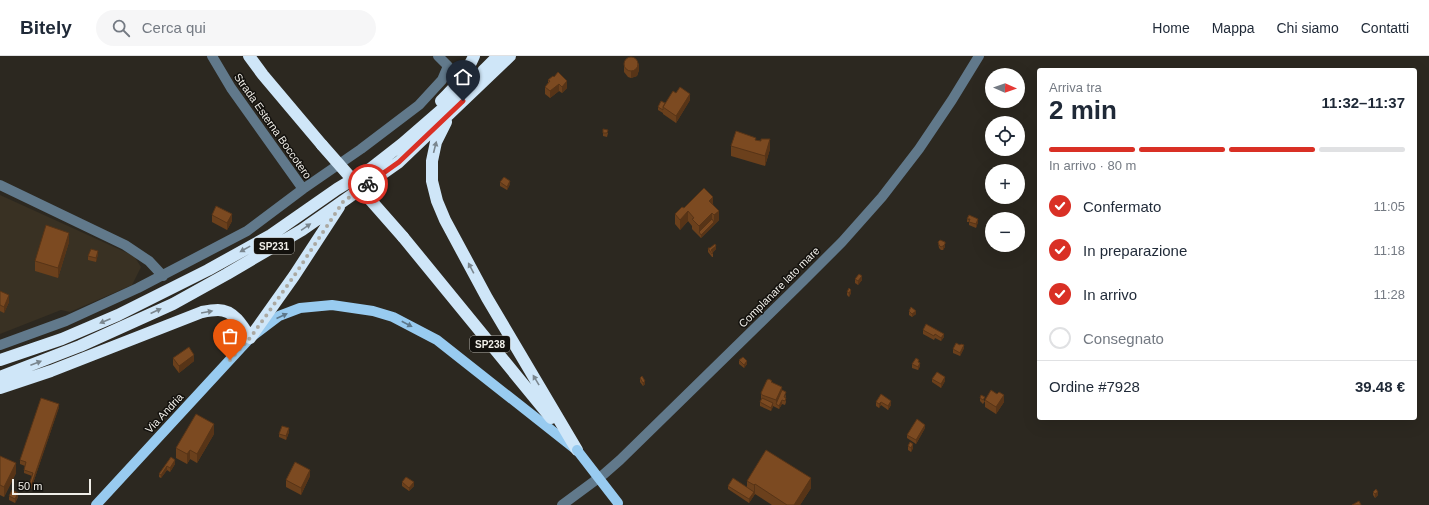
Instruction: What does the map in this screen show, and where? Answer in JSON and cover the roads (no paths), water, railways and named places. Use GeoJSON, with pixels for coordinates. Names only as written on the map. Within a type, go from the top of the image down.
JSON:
{"type":"FeatureCollection","features":[{"type":"Feature","properties":{"kind":"highway","name":"SP238"},"geometry":{"type":"LineString","coordinates":[[249,56],[263,75],[403,237],[577,450]]}},
{"type":"Feature","properties":{"kind":"highway"},"geometry":{"type":"LineString","coordinates":[[381,160],[387,145],[433,108],[456,86],[469,69],[474,56]]}},
{"type":"Feature","properties":{"kind":"highway","name":"SP231"},"geometry":{"type":"LineString","coordinates":[[0,360],[62,339],[118,316],[208,270],[271,235],[381,160],[458,95],[498,56]]}},
{"type":"Feature","properties":{"kind":"highway","name":"SP231"},"geometry":{"type":"LineString","coordinates":[[0,377],[80,346],[173,304],[302,230],[399,162],[510,56]]}},
{"type":"Feature","properties":{"kind":"highway"},"geometry":{"type":"LineString","coordinates":[[485,80],[476,92],[444,124],[436,142],[432,161],[432,181],[437,201],[445,220],[487,298],[577,450]]}},
{"type":"Feature","properties":{"kind":"highway"},"geometry":{"type":"LineString","coordinates":[[0,388],[51,371],[202,312],[220,310],[232,314],[241,323],[250,338],[294,276],[343,202]]}},
{"type":"Feature","properties":{"kind":"main road","name":"Via Andria"},"geometry":{"type":"LineString","coordinates":[[96,505],[250,338],[279,316],[300,308],[332,305],[367,310],[393,317],[437,340],[577,450]]}},
{"type":"Feature","properties":{"kind":"main road","name":"SP238"},"geometry":{"type":"LineString","coordinates":[[577,450],[619,504]]}},
{"type":"Feature","properties":{"kind":"street","name":"Strada Esterna Boccotero"},"geometry":{"type":"LineString","coordinates":[[212,56],[230,88],[303,190]]}},
{"type":"Feature","properties":{"kind":"street"},"geometry":{"type":"LineString","coordinates":[[0,345],[66,321],[163,276],[247,231],[361,149],[419,104],[442,80],[448,66],[438,56]]}},
{"type":"Feature","properties":{"kind":"street","name":"Complanare lato mare"},"geometry":{"type":"LineString","coordinates":[[562,505],[604,474],[620,460],[842,242],[882,197],[918,149],[952,100],[979,56]]}},
{"type":"Feature","properties":{"kind":"street"},"geometry":{"type":"LineString","coordinates":[[0,185],[125,245],[149,261],[163,276]]}}]}
